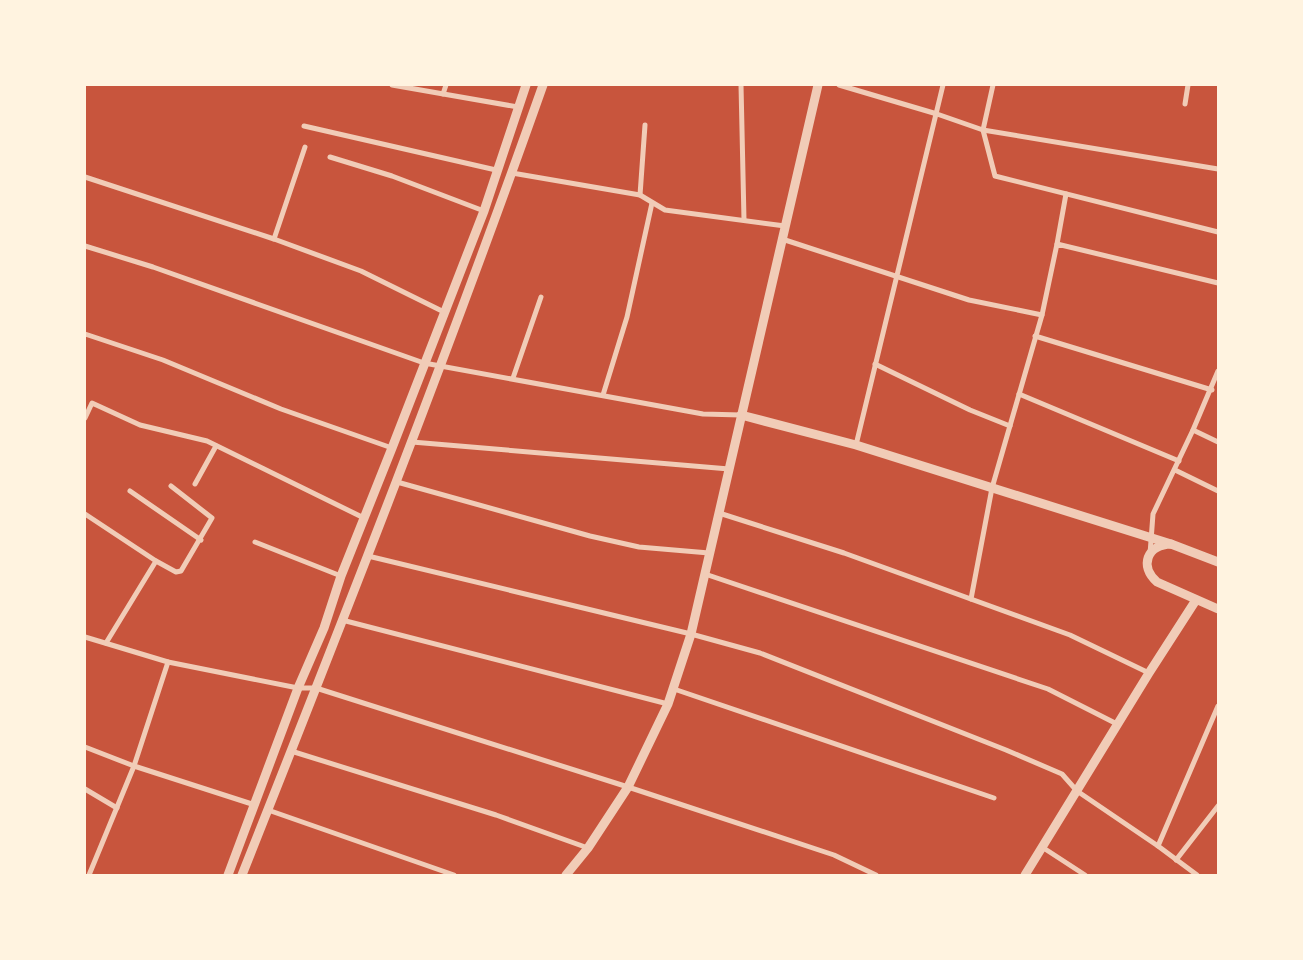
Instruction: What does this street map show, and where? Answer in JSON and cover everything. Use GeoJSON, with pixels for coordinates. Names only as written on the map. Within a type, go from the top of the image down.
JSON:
{"type":"FeatureCollection","features":[{"type":"Feature","properties":{"kind":"street"},"geometry":{"type":"LineString","coordinates":[[392,85],[518,107]]}},
{"type":"Feature","properties":{"kind":"street"},"geometry":{"type":"LineString","coordinates":[[443,94],[446,85]]}},
{"type":"Feature","properties":{"kind":"street"},"geometry":{"type":"LineString","coordinates":[[526,85],[496,170],[484,211],[341,576],[324,628],[298,688],[229,873],[242,875],[268,810],[441,367],[543,85]]}},
{"type":"Feature","properties":{"kind":"street"},"geometry":{"type":"LineString","coordinates":[[741,85],[744,220]]}},
{"type":"Feature","properties":{"kind":"street"},"geometry":{"type":"LineString","coordinates":[[566,875],[588,848],[628,787],[674,690],[691,634],[818,85]]}},
{"type":"Feature","properties":{"kind":"street"},"geometry":{"type":"LineString","coordinates":[[839,85],[937,114],[983,130],[1218,169]]}},
{"type":"Feature","properties":{"kind":"street"},"geometry":{"type":"LineString","coordinates":[[856,445],[943,85]]}},
{"type":"Feature","properties":{"kind":"street"},"geometry":{"type":"LineString","coordinates":[[993,85],[983,130],[995,176],[1218,232]]}},
{"type":"Feature","properties":{"kind":"street"},"geometry":{"type":"LineString","coordinates":[[1185,104],[1188,85]]}},
{"type":"Feature","properties":{"kind":"street"},"geometry":{"type":"LineString","coordinates":[[640,195],[645,125]]}},
{"type":"Feature","properties":{"kind":"street"},"geometry":{"type":"LineString","coordinates":[[304,126],[496,170],[640,195],[666,210],[785,226]]}},
{"type":"Feature","properties":{"kind":"street"},"geometry":{"type":"LineString","coordinates":[[274,239],[305,147]]}},
{"type":"Feature","properties":{"kind":"street"},"geometry":{"type":"LineString","coordinates":[[330,157],[392,176],[484,211]]}},
{"type":"Feature","properties":{"kind":"street"},"geometry":{"type":"LineString","coordinates":[[85,178],[274,239],[360,271],[444,312],[459,317]]}},
{"type":"Feature","properties":{"kind":"street"},"geometry":{"type":"LineString","coordinates":[[971,599],[992,488],[1042,315],[1066,194]]}},
{"type":"Feature","properties":{"kind":"street"},"geometry":{"type":"LineString","coordinates":[[603,396],[627,318],[652,203]]}},
{"type":"Feature","properties":{"kind":"street"},"geometry":{"type":"LineString","coordinates":[[782,239],[969,300],[1042,315]]}},
{"type":"Feature","properties":{"kind":"street"},"geometry":{"type":"LineString","coordinates":[[1057,244],[1218,283]]}},
{"type":"Feature","properties":{"kind":"street"},"geometry":{"type":"LineString","coordinates":[[85,246],[153,267],[424,363],[702,414],[741,415],[856,445],[1171,544],[1218,562]]}},
{"type":"Feature","properties":{"kind":"street"},"geometry":{"type":"LineString","coordinates":[[513,378],[541,297]]}},
{"type":"Feature","properties":{"kind":"street"},"geometry":{"type":"LineString","coordinates":[[85,334],[163,360],[281,409],[392,448]]}},
{"type":"Feature","properties":{"kind":"street"},"geometry":{"type":"LineString","coordinates":[[1035,336],[1212,390]]}},
{"type":"Feature","properties":{"kind":"street"},"geometry":{"type":"LineString","coordinates":[[875,364],[970,410],[1010,426]]}},
{"type":"Feature","properties":{"kind":"street"},"geometry":{"type":"LineString","coordinates":[[1150,554],[1153,514],[1212,390],[1218,371]]}},
{"type":"Feature","properties":{"kind":"street"},"geometry":{"type":"LineString","coordinates":[[1019,394],[1179,461]]}},
{"type":"Feature","properties":{"kind":"street"},"geometry":{"type":"LineString","coordinates":[[85,418],[92,403],[140,425],[207,441],[364,518]]}},
{"type":"Feature","properties":{"kind":"street"},"geometry":{"type":"LineString","coordinates":[[1193,430],[1218,442]]}},
{"type":"Feature","properties":{"kind":"street"},"geometry":{"type":"LineString","coordinates":[[412,442],[729,469]]}},
{"type":"Feature","properties":{"kind":"street"},"geometry":{"type":"LineString","coordinates":[[195,484],[216,446]]}},
{"type":"Feature","properties":{"kind":"street"},"geometry":{"type":"LineString","coordinates":[[1175,470],[1218,491]]}},
{"type":"Feature","properties":{"kind":"street"},"geometry":{"type":"LineString","coordinates":[[396,482],[590,536],[639,547],[709,553]]}},
{"type":"Feature","properties":{"kind":"street"},"geometry":{"type":"LineString","coordinates":[[85,514],[156,561],[179,572],[201,540],[212,518],[171,486]]}},
{"type":"Feature","properties":{"kind":"street"},"geometry":{"type":"LineString","coordinates":[[130,491],[201,540]]}},
{"type":"Feature","properties":{"kind":"street"},"geometry":{"type":"LineString","coordinates":[[719,513],[844,553],[1070,635],[1149,673]]}},
{"type":"Feature","properties":{"kind":"street"},"geometry":{"type":"LineString","coordinates":[[255,542],[341,576]]}},
{"type":"Feature","properties":{"kind":"street"},"geometry":{"type":"LineString","coordinates":[[1171,544],[1163,544],[1155,548],[1150,554],[1147,561],[1151,577],[1157,582],[1218,609]]}},
{"type":"Feature","properties":{"kind":"street"},"geometry":{"type":"LineString","coordinates":[[368,556],[691,634],[760,653],[1062,774],[1077,791],[1197,875]]}},
{"type":"Feature","properties":{"kind":"street"},"geometry":{"type":"LineString","coordinates":[[106,643],[156,561]]}},
{"type":"Feature","properties":{"kind":"street"},"geometry":{"type":"LineString","coordinates":[[705,574],[1048,689],[1117,724]]}},
{"type":"Feature","properties":{"kind":"street"},"geometry":{"type":"LineString","coordinates":[[335,593],[351,599]]}},
{"type":"Feature","properties":{"kind":"street"},"geometry":{"type":"LineString","coordinates":[[1025,875],[1117,724],[1196,600]]}},
{"type":"Feature","properties":{"kind":"street"},"geometry":{"type":"LineString","coordinates":[[342,620],[668,704]]}},
{"type":"Feature","properties":{"kind":"street"},"geometry":{"type":"LineString","coordinates":[[85,637],[168,662],[298,688],[316,688],[628,787],[834,856],[876,875]]}},
{"type":"Feature","properties":{"kind":"street"},"geometry":{"type":"LineString","coordinates":[[89,875],[134,766],[168,662]]}},
{"type":"Feature","properties":{"kind":"street"},"geometry":{"type":"LineString","coordinates":[[674,690],[994,798]]}},
{"type":"Feature","properties":{"kind":"street"},"geometry":{"type":"LineString","coordinates":[[1158,846],[1218,706]]}},
{"type":"Feature","properties":{"kind":"street"},"geometry":{"type":"LineString","coordinates":[[85,747],[134,766],[255,805]]}},
{"type":"Feature","properties":{"kind":"street"},"geometry":{"type":"LineString","coordinates":[[291,751],[496,815],[588,848]]}},
{"type":"Feature","properties":{"kind":"street"},"geometry":{"type":"LineString","coordinates":[[85,789],[117,808]]}},
{"type":"Feature","properties":{"kind":"street"},"geometry":{"type":"LineString","coordinates":[[1176,860],[1218,806]]}},
{"type":"Feature","properties":{"kind":"street"},"geometry":{"type":"LineString","coordinates":[[268,810],[454,875]]}},
{"type":"Feature","properties":{"kind":"street"},"geometry":{"type":"LineString","coordinates":[[1042,847],[1084,875]]}}]}
